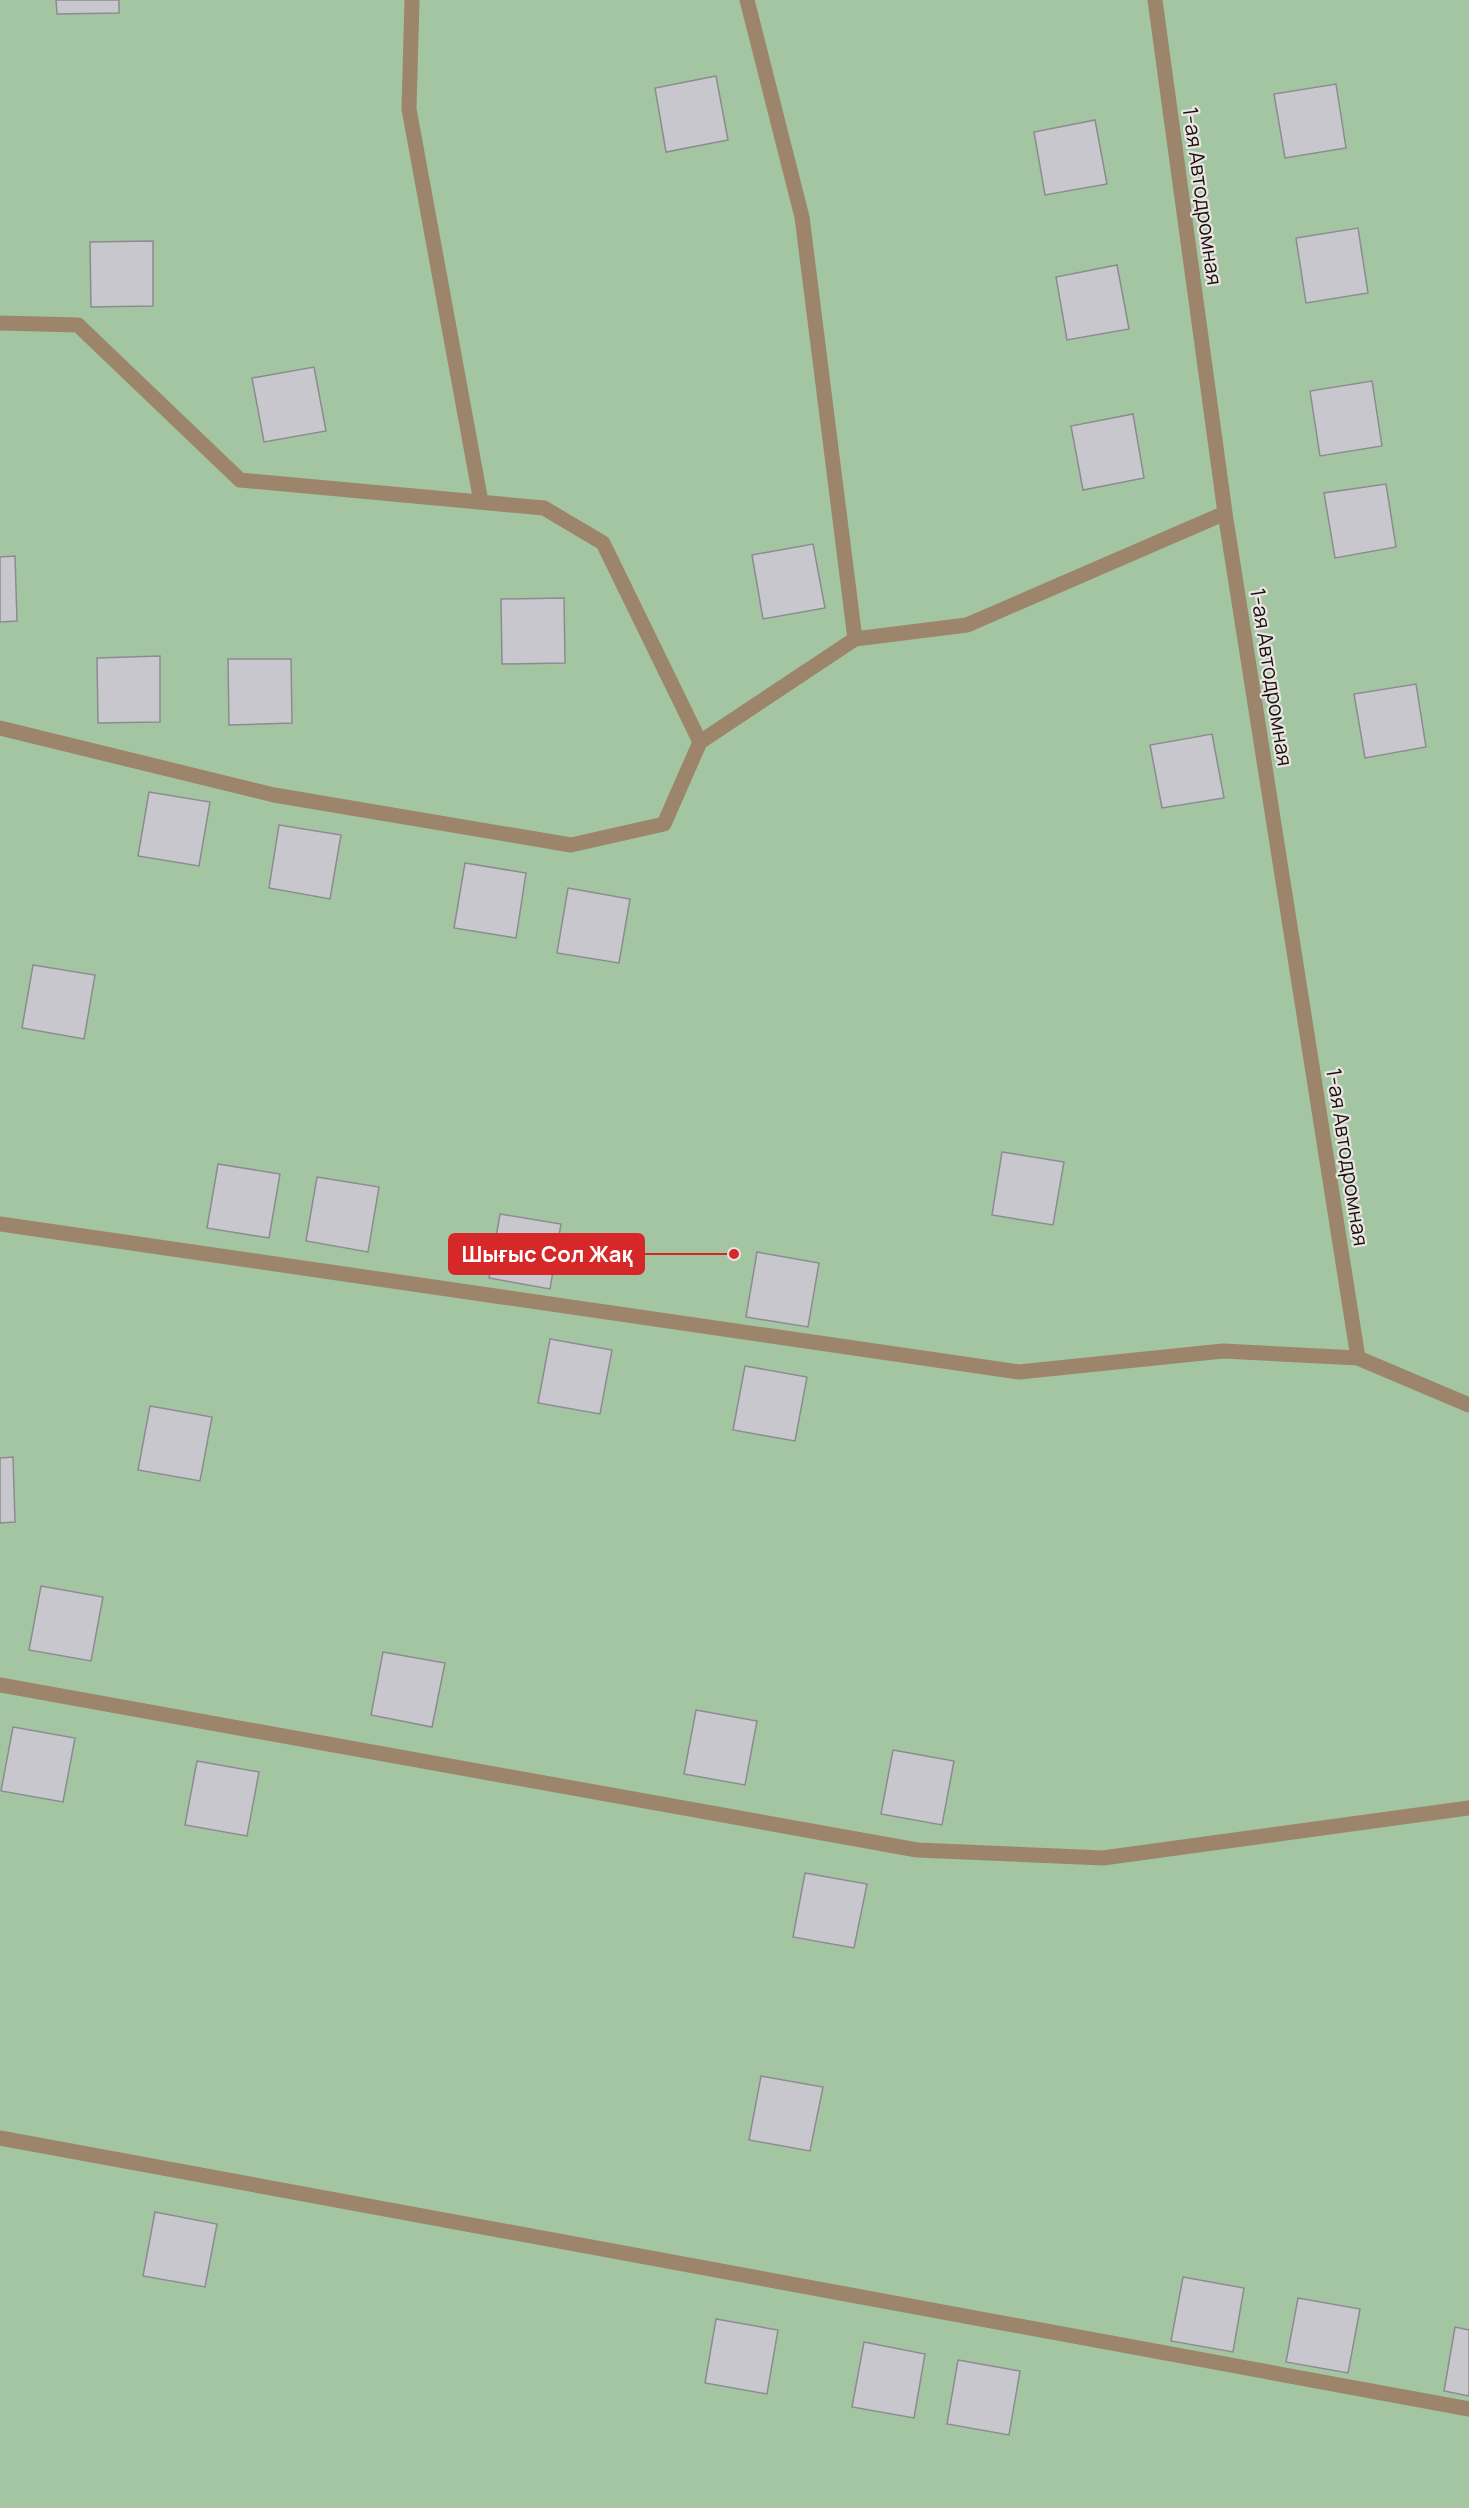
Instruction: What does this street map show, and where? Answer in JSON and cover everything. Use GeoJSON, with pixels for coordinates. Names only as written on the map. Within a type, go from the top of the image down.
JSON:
{"type":"FeatureCollection","features":[{"type":"Feature","properties":{"kind":"lane"},"geometry":{"type":"LineString","coordinates":[[412,0],[409,109],[481,502]]}},
{"type":"Feature","properties":{"kind":"lane"},"geometry":{"type":"LineString","coordinates":[[747,0],[802,217],[855,639]]}},
{"type":"Feature","properties":{"kind":"lane","name":"1-ая Автодромная"},"geometry":{"type":"LineString","coordinates":[[1155,0],[1225,513],[1358,1359]]}},
{"type":"Feature","properties":{"kind":"lane"},"geometry":{"type":"LineString","coordinates":[[0,323],[78,325],[240,480],[544,508],[603,543],[700,742]]}},
{"type":"Feature","properties":{"kind":"lane"},"geometry":{"type":"LineString","coordinates":[[0,728],[274,795],[571,845],[664,824],[700,742],[855,639],[967,625],[1225,513]]}},
{"type":"Feature","properties":{"kind":"lane"},"geometry":{"type":"LineString","coordinates":[[0,1224],[1019,1372],[1223,1351],[1358,1359],[1469,1405]]}},
{"type":"Feature","properties":{"kind":"lane"},"geometry":{"type":"LineString","coordinates":[[0,1685],[917,1850],[1103,1858],[1469,1808]]}},
{"type":"Feature","properties":{"kind":"lane"},"geometry":{"type":"LineString","coordinates":[[0,2138],[1469,2409]]}},
{"type":"Feature","properties":{"kind":"green space"},"geometry":{"type":"Polygon","coordinates":[[[0,0],[1469,0],[1469,2508],[0,2508],[0,0]]]}},
{"type":"Feature","properties":{"kind":"building"},"geometry":{"type":"Polygon","coordinates":[[[56,0],[119,0],[119,13],[57,14],[56,0]]]}},
{"type":"Feature","properties":{"kind":"building"},"geometry":{"type":"Polygon","coordinates":[[[716,76],[728,140],[666,152],[655,88],[716,76]]]}},
{"type":"Feature","properties":{"kind":"building"},"geometry":{"type":"Polygon","coordinates":[[[1336,84],[1346,148],[1285,158],[1274,94],[1336,84]]]}},
{"type":"Feature","properties":{"kind":"building"},"geometry":{"type":"Polygon","coordinates":[[[1095,120],[1107,184],[1045,195],[1034,132],[1095,120]]]}},
{"type":"Feature","properties":{"kind":"building"},"geometry":{"type":"Polygon","coordinates":[[[1358,228],[1368,293],[1306,303],[1296,238],[1358,228]]]}},
{"type":"Feature","properties":{"kind":"building"},"geometry":{"type":"Polygon","coordinates":[[[153,241],[153,306],[91,307],[90,242],[153,241]]]}},
{"type":"Feature","properties":{"kind":"building"},"geometry":{"type":"Polygon","coordinates":[[[1117,265],[1129,329],[1067,340],[1056,277],[1117,265]]]}},
{"type":"Feature","properties":{"kind":"building"},"geometry":{"type":"Polygon","coordinates":[[[314,367],[326,431],[264,442],[252,378],[314,367]]]}},
{"type":"Feature","properties":{"kind":"building"},"geometry":{"type":"Polygon","coordinates":[[[1372,381],[1382,446],[1320,456],[1310,391],[1372,381]]]}},
{"type":"Feature","properties":{"kind":"building"},"geometry":{"type":"Polygon","coordinates":[[[1133,414],[1144,478],[1083,490],[1071,426],[1133,414]]]}},
{"type":"Feature","properties":{"kind":"building"},"geometry":{"type":"Polygon","coordinates":[[[1386,484],[1396,547],[1335,558],[1324,493],[1386,484]]]}},
{"type":"Feature","properties":{"kind":"building"},"geometry":{"type":"Polygon","coordinates":[[[813,544],[825,608],[763,619],[752,555],[813,544]]]}},
{"type":"Feature","properties":{"kind":"building"},"geometry":{"type":"Polygon","coordinates":[[[15,556],[17,621],[0,622],[0,557],[15,556]]]}},
{"type":"Feature","properties":{"kind":"building"},"geometry":{"type":"Polygon","coordinates":[[[564,598],[565,663],[502,664],[501,599],[564,598]]]}},
{"type":"Feature","properties":{"kind":"building"},"geometry":{"type":"Polygon","coordinates":[[[160,656],[160,722],[98,723],[97,658],[160,656]]]}},
{"type":"Feature","properties":{"kind":"building"},"geometry":{"type":"Polygon","coordinates":[[[228,659],[291,659],[292,723],[229,725],[228,659]]]}},
{"type":"Feature","properties":{"kind":"building"},"geometry":{"type":"Polygon","coordinates":[[[1416,684],[1426,747],[1365,758],[1354,694],[1416,684]]]}},
{"type":"Feature","properties":{"kind":"building"},"geometry":{"type":"Polygon","coordinates":[[[1212,734],[1224,798],[1162,808],[1150,745],[1212,734]]]}},
{"type":"Feature","properties":{"kind":"building"},"geometry":{"type":"Polygon","coordinates":[[[149,792],[210,802],[199,866],[138,856],[149,792]]]}},
{"type":"Feature","properties":{"kind":"building"},"geometry":{"type":"Polygon","coordinates":[[[279,825],[341,835],[330,899],[269,888],[279,825]]]}},
{"type":"Feature","properties":{"kind":"building"},"geometry":{"type":"Polygon","coordinates":[[[465,863],[526,873],[516,938],[454,928],[465,863]]]}},
{"type":"Feature","properties":{"kind":"building"},"geometry":{"type":"Polygon","coordinates":[[[568,888],[630,899],[619,963],[557,953],[568,888]]]}},
{"type":"Feature","properties":{"kind":"building"},"geometry":{"type":"Polygon","coordinates":[[[33,965],[95,975],[84,1039],[22,1028],[33,965]]]}},
{"type":"Feature","properties":{"kind":"building"},"geometry":{"type":"Polygon","coordinates":[[[1002,1152],[1064,1162],[1053,1225],[992,1215],[1002,1152]]]}},
{"type":"Feature","properties":{"kind":"building"},"geometry":{"type":"Polygon","coordinates":[[[218,1164],[280,1174],[269,1238],[207,1228],[218,1164]]]}},
{"type":"Feature","properties":{"kind":"building"},"geometry":{"type":"Polygon","coordinates":[[[317,1177],[379,1187],[368,1252],[306,1241],[317,1177]]]}},
{"type":"Feature","properties":{"kind":"building"},"geometry":{"type":"Polygon","coordinates":[[[500,1214],[561,1224],[550,1289],[489,1278],[500,1214]]]}},
{"type":"Feature","properties":{"kind":"building"},"geometry":{"type":"Polygon","coordinates":[[[757,1252],[819,1263],[808,1327],[746,1317],[757,1252]]]}},
{"type":"Feature","properties":{"kind":"building"},"geometry":{"type":"Polygon","coordinates":[[[550,1339],[612,1350],[600,1414],[538,1403],[550,1339]]]}},
{"type":"Feature","properties":{"kind":"building"},"geometry":{"type":"Polygon","coordinates":[[[745,1366],[807,1377],[795,1441],[733,1430],[745,1366]]]}},
{"type":"Feature","properties":{"kind":"building"},"geometry":{"type":"Polygon","coordinates":[[[150,1406],[212,1417],[200,1481],[138,1470],[150,1406]]]}},
{"type":"Feature","properties":{"kind":"building"},"geometry":{"type":"Polygon","coordinates":[[[13,1457],[15,1522],[0,1523],[0,1458],[13,1457]]]}},
{"type":"Feature","properties":{"kind":"building"},"geometry":{"type":"Polygon","coordinates":[[[41,1586],[103,1597],[91,1661],[29,1650],[41,1586]]]}},
{"type":"Feature","properties":{"kind":"building"},"geometry":{"type":"Polygon","coordinates":[[[383,1652],[445,1663],[432,1727],[371,1715],[383,1652]]]}},
{"type":"Feature","properties":{"kind":"building"},"geometry":{"type":"Polygon","coordinates":[[[696,1710],[757,1721],[745,1785],[684,1774],[696,1710]]]}},
{"type":"Feature","properties":{"kind":"building"},"geometry":{"type":"Polygon","coordinates":[[[13,1727],[75,1738],[63,1802],[1,1791],[13,1727]]]}},
{"type":"Feature","properties":{"kind":"building"},"geometry":{"type":"Polygon","coordinates":[[[893,1750],[954,1761],[942,1825],[881,1814],[893,1750]]]}},
{"type":"Feature","properties":{"kind":"building"},"geometry":{"type":"Polygon","coordinates":[[[197,1761],[259,1772],[247,1836],[185,1825],[197,1761]]]}},
{"type":"Feature","properties":{"kind":"building"},"geometry":{"type":"Polygon","coordinates":[[[805,1873],[867,1884],[854,1948],[793,1937],[805,1873]]]}},
{"type":"Feature","properties":{"kind":"building"},"geometry":{"type":"Polygon","coordinates":[[[761,2076],[823,2087],[810,2151],[749,2140],[761,2076]]]}},
{"type":"Feature","properties":{"kind":"building"},"geometry":{"type":"Polygon","coordinates":[[[155,2212],[217,2224],[205,2287],[143,2276],[155,2212]]]}},
{"type":"Feature","properties":{"kind":"building"},"geometry":{"type":"Polygon","coordinates":[[[1183,2277],[1244,2288],[1233,2352],[1171,2341],[1183,2277]]]}},
{"type":"Feature","properties":{"kind":"building"},"geometry":{"type":"Polygon","coordinates":[[[1298,2298],[1360,2309],[1348,2373],[1286,2362],[1298,2298]]]}},
{"type":"Feature","properties":{"kind":"building"},"geometry":{"type":"Polygon","coordinates":[[[716,2319],[778,2330],[767,2394],[705,2383],[716,2319]]]}},
{"type":"Feature","properties":{"kind":"building"},"geometry":{"type":"Polygon","coordinates":[[[1455,2327],[1469,2330],[1469,2396],[1444,2391],[1455,2327]]]}},
{"type":"Feature","properties":{"kind":"building"},"geometry":{"type":"Polygon","coordinates":[[[864,2342],[925,2354],[914,2418],[852,2407],[864,2342]]]}},
{"type":"Feature","properties":{"kind":"building"},"geometry":{"type":"Polygon","coordinates":[[[958,2360],[1020,2371],[1009,2435],[947,2424],[958,2360]]]}},
{"type":"Feature","properties":{"kind":"place","name":"Шығыс Сол Жақ"},"geometry":{"type":"Point","coordinates":[734,1254]}}]}
